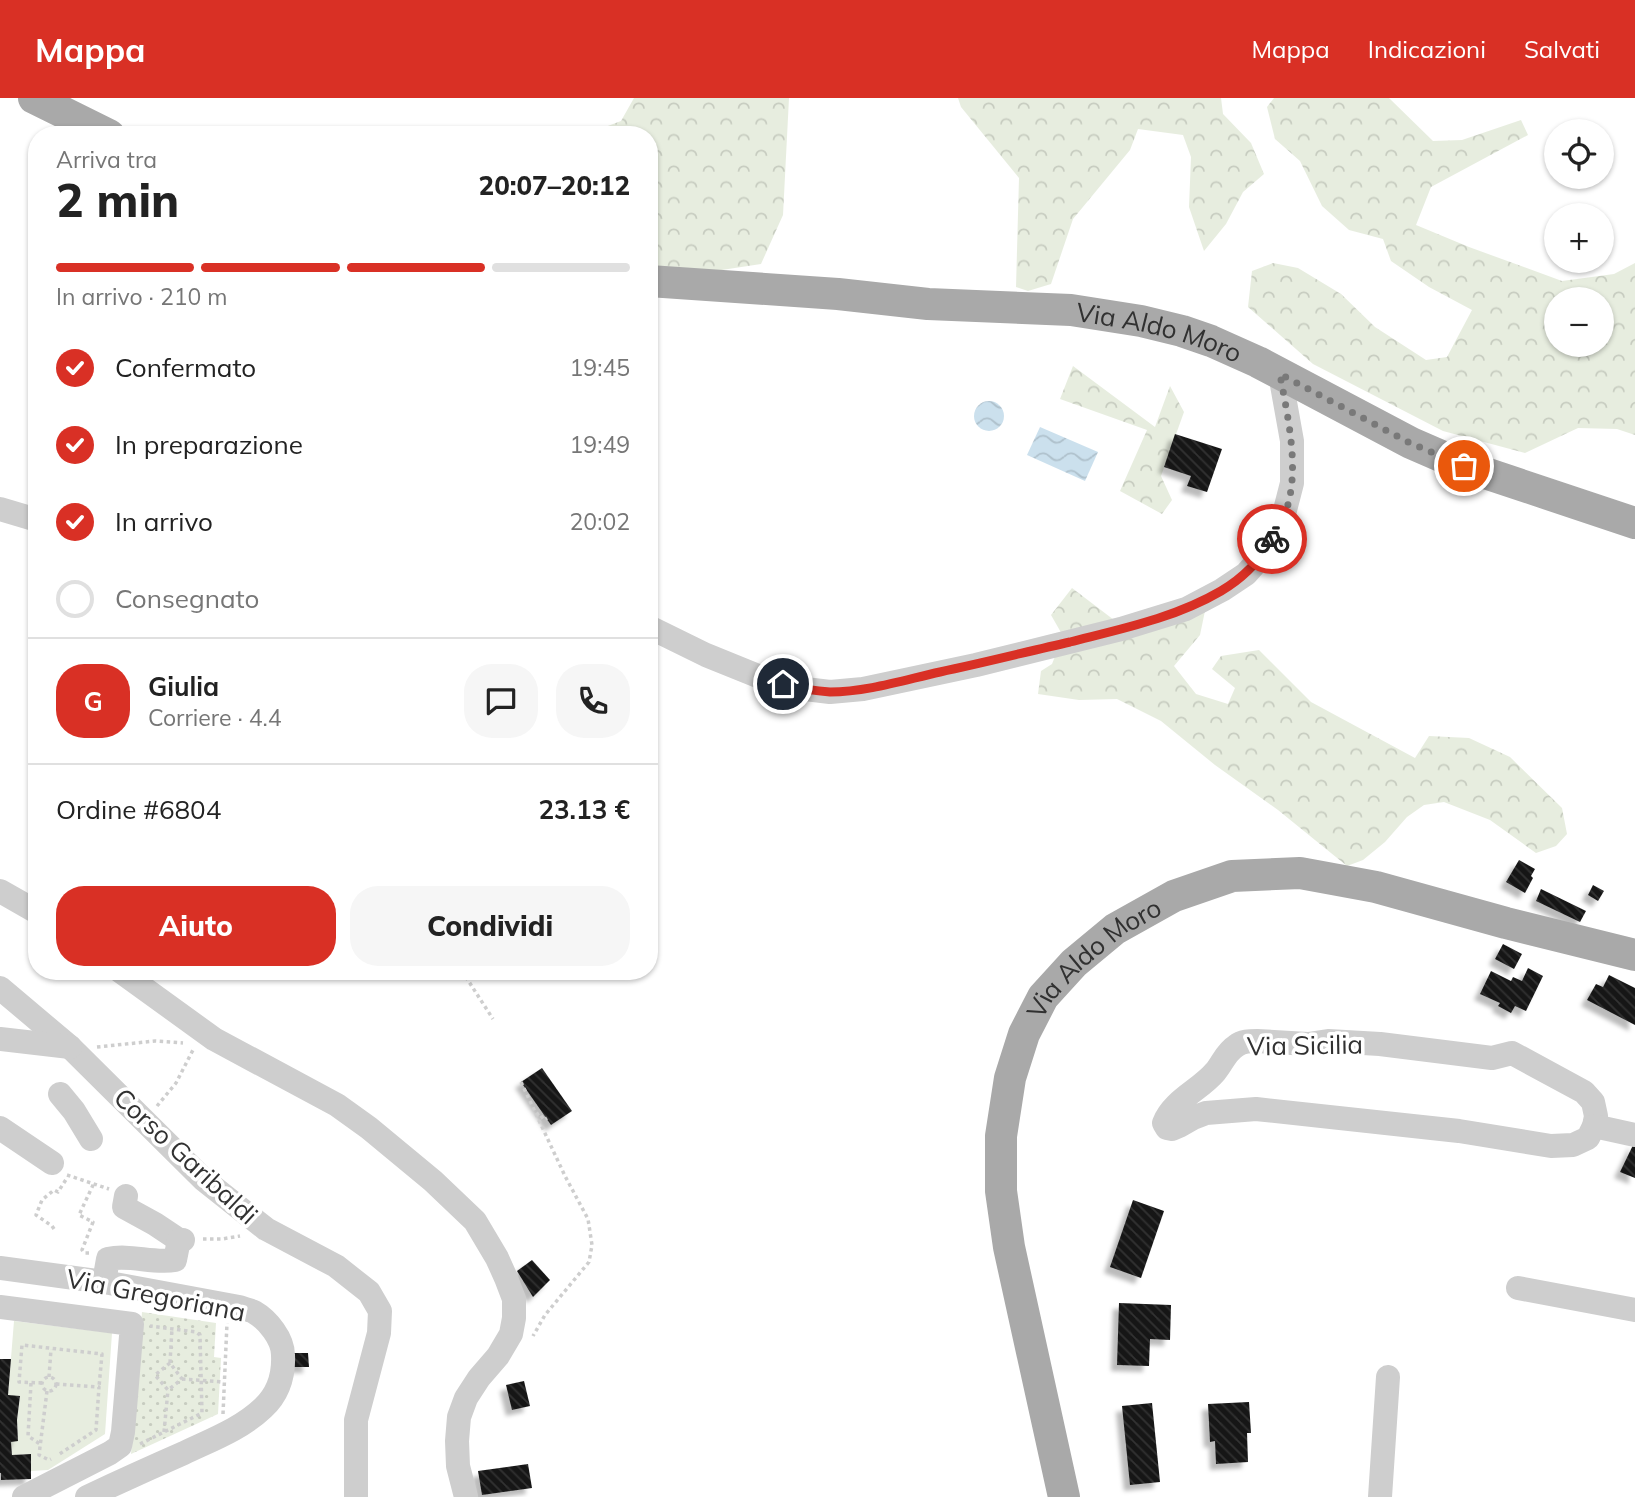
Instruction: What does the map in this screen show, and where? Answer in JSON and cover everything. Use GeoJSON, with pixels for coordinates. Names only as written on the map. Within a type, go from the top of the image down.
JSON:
{"type":"FeatureCollection","features":[{"type":"Feature","properties":{"kind":"main road"},"geometry":{"type":"LineString","coordinates":[[34,98],[91,126]]}},
{"type":"Feature","properties":{"kind":"main road","name":"Via Aldo Moro"},"geometry":{"type":"LineString","coordinates":[[658,282],[838,294],[928,304],[1071,310],[1141,321],[1182,331],[1211,341],[1280,374],[1410,443],[1464,466],[1635,523]]}},
{"type":"Feature","properties":{"kind":"main road","name":"Via Aldo Moro"},"geometry":{"type":"LineString","coordinates":[[1064,1497],[1009,1247],[1001,1191],[1000,1136],[1010,1078],[1024,1034],[1043,997],[1074,963],[1115,929],[1174,896],[1231,876],[1300,873],[1376,887],[1635,955]]}},
{"type":"Feature","properties":{"kind":"street"},"geometry":{"type":"LineString","coordinates":[[658,632],[768,680],[797,688],[830,692],[863,689],[976,665],[1121,629],[1186,609],[1246,574],[1262,556],[1283,518],[1292,483],[1292,441],[1280,374]]}},
{"type":"Feature","properties":{"kind":"street"},"geometry":{"type":"LineString","coordinates":[[0,509],[28,517]]}},
{"type":"Feature","properties":{"kind":"street"},"geometry":{"type":"LineString","coordinates":[[0,891],[28,907]]}},
{"type":"Feature","properties":{"kind":"street"},"geometry":{"type":"LineString","coordinates":[[130,980],[196,1043],[337,1105],[433,1181],[475,1221],[498,1258],[514,1299],[514,1318],[511,1334],[466,1398],[459,1417],[458,1466],[466,1497]]}},
{"type":"Feature","properties":{"kind":"street","name":"Corso Garibaldi"},"geometry":{"type":"LineString","coordinates":[[0,988],[79,1048],[203,1178],[266,1229],[336,1266],[369,1292],[380,1311],[379,1333],[356,1420],[356,1497]]}},
{"type":"Feature","properties":{"kind":"street"},"geometry":{"type":"LineString","coordinates":[[0,1039],[79,1048]]}},
{"type":"Feature","properties":{"kind":"street","name":"Via Sicilia"},"geometry":{"type":"LineString","coordinates":[[1257,1041],[1308,1044],[1328,1041],[1380,1044],[1492,1058],[1512,1053],[1584,1092],[1593,1102],[1596,1116],[1594,1126],[1588,1138],[1573,1145],[1551,1146],[1459,1131],[1255,1110],[1206,1113],[1172,1129],[1167,1128],[1164,1123],[1167,1115],[1184,1098],[1203,1085],[1236,1046],[1257,1041]]}},
{"type":"Feature","properties":{"kind":"street"},"geometry":{"type":"LineString","coordinates":[[60,1094],[91,1139]]}},
{"type":"Feature","properties":{"kind":"street"},"geometry":{"type":"LineString","coordinates":[[1594,1126],[1635,1135]]}},
{"type":"Feature","properties":{"kind":"street"},"geometry":{"type":"LineString","coordinates":[[0,1128],[59,1170]]}},
{"type":"Feature","properties":{"kind":"street"},"geometry":{"type":"LineString","coordinates":[[104,1282],[108,1259],[164,1262],[175,1259],[181,1240],[124,1207],[126,1196]]}},
{"type":"Feature","properties":{"kind":"street","name":"Via Gregoriana"},"geometry":{"type":"LineString","coordinates":[[0,1268],[104,1282],[239,1307],[254,1312],[278,1336],[283,1348],[281,1380],[274,1395],[250,1418],[228,1433],[87,1497]]}},
{"type":"Feature","properties":{"kind":"street"},"geometry":{"type":"LineString","coordinates":[[1518,1288],[1635,1310]]}},
{"type":"Feature","properties":{"kind":"street"},"geometry":{"type":"LineString","coordinates":[[0,1307],[132,1324],[120,1446],[24,1497]]}},
{"type":"Feature","properties":{"kind":"street"},"geometry":{"type":"LineString","coordinates":[[1380,1497],[1388,1377]]}},
{"type":"Feature","properties":{"kind":"path"},"geometry":{"type":"LineString","coordinates":[[468,980],[492,1019]]}},
{"type":"Feature","properties":{"kind":"path"},"geometry":{"type":"LineString","coordinates":[[79,1048],[155,1041],[196,1043],[176,1083],[156,1108]]}},
{"type":"Feature","properties":{"kind":"path"},"geometry":{"type":"LineString","coordinates":[[520,1082],[588,1219],[592,1245],[589,1262],[545,1315]]}},
{"type":"Feature","properties":{"kind":"path"},"geometry":{"type":"LineString","coordinates":[[536,1115],[539,1113],[544,1120],[547,1118]]}},
{"type":"Feature","properties":{"kind":"path"},"geometry":{"type":"LineString","coordinates":[[54,1229],[36,1215],[45,1197],[54,1190],[58,1192],[59,1170]]}},
{"type":"Feature","properties":{"kind":"path"},"geometry":{"type":"LineString","coordinates":[[78,1180],[94,1183],[126,1196]]}},
{"type":"Feature","properties":{"kind":"path"},"geometry":{"type":"LineString","coordinates":[[82,1250],[93,1222],[79,1215],[94,1183]]}},
{"type":"Feature","properties":{"kind":"path"},"geometry":{"type":"LineString","coordinates":[[181,1240],[222,1239],[245,1235]]}},
{"type":"Feature","properties":{"kind":"path"},"geometry":{"type":"LineString","coordinates":[[182,1379],[170,1363],[172,1328],[197,1332],[200,1335],[202,1413],[207,1423]]}},
{"type":"Feature","properties":{"kind":"path"},"geometry":{"type":"LineString","coordinates":[[42,1383],[19,1382],[22,1345],[102,1354],[96,1430],[49,1460],[39,1455],[47,1391]]}},
{"type":"Feature","properties":{"kind":"path"},"geometry":{"type":"LineString","coordinates":[[223,1396],[226,1345]]}},
{"type":"Feature","properties":{"kind":"path"},"geometry":{"type":"LineString","coordinates":[[42,1383],[48,1377],[51,1349]]}},
{"type":"Feature","properties":{"kind":"path"},"geometry":{"type":"LineString","coordinates":[[164,1432],[167,1390],[155,1375],[170,1363]]}},
{"type":"Feature","properties":{"kind":"path"},"geometry":{"type":"LineString","coordinates":[[48,1377],[54,1379],[56,1384]]}},
{"type":"Feature","properties":{"kind":"path"},"geometry":{"type":"LineString","coordinates":[[167,1390],[182,1379],[224,1382]]}},
{"type":"Feature","properties":{"kind":"path"},"geometry":{"type":"LineString","coordinates":[[31,1383],[28,1436],[40,1444]]}},
{"type":"Feature","properties":{"kind":"path"},"geometry":{"type":"LineString","coordinates":[[42,1383],[47,1391]]}},
{"type":"Feature","properties":{"kind":"path"},"geometry":{"type":"LineString","coordinates":[[56,1384],[99,1387]]}},
{"type":"Feature","properties":{"kind":"path"},"geometry":{"type":"LineString","coordinates":[[47,1391],[53,1390],[56,1384]]}},
{"type":"Feature","properties":{"kind":"path"},"geometry":{"type":"LineString","coordinates":[[135,1446],[202,1413]]}},
{"type":"Feature","properties":{"kind":"green space"},"geometry":{"type":"Polygon","coordinates":[[[634,98],[789,98],[783,215],[761,264],[702,273],[658,267],[658,126],[608,126],[621,121],[634,98]]]}},
{"type":"Feature","properties":{"kind":"green space"},"geometry":{"type":"Polygon","coordinates":[[[958,98],[1221,98],[1223,114],[1251,143],[1264,174],[1243,192],[1226,224],[1204,251],[1189,207],[1191,157],[1183,135],[1138,129],[1130,150],[1073,219],[1051,284],[1028,291],[1016,287],[1019,178],[961,107],[958,98]]]}},
{"type":"Feature","properties":{"kind":"green space"},"geometry":{"type":"Polygon","coordinates":[[[1274,98],[1389,98],[1433,141],[1462,140],[1521,120],[1528,135],[1431,187],[1416,225],[1562,281],[1614,274],[1635,263],[1635,435],[1617,429],[1578,428],[1525,453],[1443,431],[1313,364],[1248,307],[1252,271],[1273,263],[1298,268],[1341,294],[1375,327],[1426,360],[1447,357],[1472,310],[1429,287],[1391,261],[1383,239],[1349,230],[1322,206],[1300,161],[1275,139],[1267,107],[1274,98]]]}},
{"type":"Feature","properties":{"kind":"green space"},"geometry":{"type":"Polygon","coordinates":[[[1073,366],[1155,427],[1170,386],[1184,412],[1161,476],[1172,500],[1162,514],[1120,491],[1147,430],[1060,399],[1073,366]]]}},
{"type":"Feature","properties":{"kind":"green space"},"geometry":{"type":"Polygon","coordinates":[[[1072,588],[1114,620],[1206,606],[1200,635],[1174,666],[1196,694],[1228,704],[1235,688],[1212,669],[1221,656],[1259,650],[1311,702],[1415,758],[1429,736],[1469,738],[1510,757],[1562,808],[1567,834],[1556,846],[1536,853],[1490,820],[1444,802],[1424,805],[1407,817],[1385,842],[1363,860],[1347,866],[1161,721],[1117,699],[1079,700],[1038,694],[1041,671],[1052,664],[1063,636],[1051,615],[1072,588]]]}},
{"type":"Feature","properties":{"kind":"green space"},"geometry":{"type":"Polygon","coordinates":[[[142,1312],[216,1323],[214,1357],[221,1358],[218,1414],[131,1454],[142,1312]]]}},
{"type":"Feature","properties":{"kind":"green space"},"geometry":{"type":"Polygon","coordinates":[[[14,1321],[112,1333],[105,1434],[48,1470],[31,1471],[30,1454],[12,1455],[11,1442],[18,1440],[20,1397],[8,1395],[14,1321]]]}},
{"type":"Feature","properties":{"kind":"water"},"geometry":{"type":"Polygon","coordinates":[[[989,401],[1000,405],[1004,416],[1000,427],[989,431],[978,427],[974,416],[978,405],[989,401]]]}},
{"type":"Feature","properties":{"kind":"water"},"geometry":{"type":"Polygon","coordinates":[[[1040,427],[1098,452],[1085,481],[1027,455],[1040,427]]]}},
{"type":"Feature","properties":{"kind":"building"},"geometry":{"type":"Polygon","coordinates":[[[1175,434],[1222,449],[1207,492],[1187,486],[1191,476],[1164,467],[1175,434]]]}},
{"type":"Feature","properties":{"kind":"building"},"geometry":{"type":"Polygon","coordinates":[[[1519,860],[1535,869],[1525,893],[1506,882],[1519,860]]]}},
{"type":"Feature","properties":{"kind":"building"},"geometry":{"type":"Polygon","coordinates":[[[1593,885],[1604,891],[1598,901],[1588,895],[1593,885]]]}},
{"type":"Feature","properties":{"kind":"building"},"geometry":{"type":"Polygon","coordinates":[[[1541,889],[1586,911],[1580,922],[1536,901],[1541,889]]]}},
{"type":"Feature","properties":{"kind":"building"},"geometry":{"type":"Polygon","coordinates":[[[1503,944],[1522,954],[1514,969],[1495,959],[1503,944]]]}},
{"type":"Feature","properties":{"kind":"building"},"geometry":{"type":"Polygon","coordinates":[[[1528,968],[1543,976],[1526,1011],[1515,1006],[1511,1013],[1498,1006],[1500,1003],[1480,994],[1491,971],[1511,981],[1513,977],[1522,981],[1528,968]]]}},
{"type":"Feature","properties":{"kind":"building"},"geometry":{"type":"Polygon","coordinates":[[[1609,975],[1635,988],[1635,1025],[1587,1000],[1596,984],[1603,987],[1609,975]]]}},
{"type":"Feature","properties":{"kind":"building"},"geometry":{"type":"Polygon","coordinates":[[[542,1068],[572,1111],[551,1125],[521,1082],[542,1068]]]}},
{"type":"Feature","properties":{"kind":"building"},"geometry":{"type":"Polygon","coordinates":[[[1635,1141],[1635,1178],[1620,1172],[1635,1141]]]}},
{"type":"Feature","properties":{"kind":"building"},"geometry":{"type":"Polygon","coordinates":[[[1133,1200],[1164,1211],[1141,1278],[1110,1267],[1133,1200]]]}},
{"type":"Feature","properties":{"kind":"building"},"geometry":{"type":"Polygon","coordinates":[[[532,1260],[550,1280],[533,1297],[517,1271],[532,1260]]]}},
{"type":"Feature","properties":{"kind":"building"},"geometry":{"type":"Polygon","coordinates":[[[1119,1303],[1171,1305],[1170,1340],[1150,1339],[1149,1366],[1117,1365],[1119,1303]]]}},
{"type":"Feature","properties":{"kind":"building"},"geometry":{"type":"Polygon","coordinates":[[[293,1353],[308,1353],[309,1367],[293,1367],[293,1353]]]}},
{"type":"Feature","properties":{"kind":"building"},"geometry":{"type":"Polygon","coordinates":[[[0,1359],[11,1359],[8,1395],[20,1396],[18,1441],[11,1442],[12,1455],[31,1454],[31,1479],[1,1480],[0,1359]]]}},
{"type":"Feature","properties":{"kind":"building"},"geometry":{"type":"Polygon","coordinates":[[[524,1381],[530,1406],[512,1410],[506,1385],[524,1381]]]}},
{"type":"Feature","properties":{"kind":"building"},"geometry":{"type":"Polygon","coordinates":[[[1249,1402],[1251,1433],[1247,1433],[1248,1462],[1216,1464],[1215,1441],[1210,1442],[1208,1404],[1249,1402]]]}},
{"type":"Feature","properties":{"kind":"building"},"geometry":{"type":"Polygon","coordinates":[[[1152,1403],[1160,1482],[1130,1485],[1122,1406],[1152,1403]]]}},
{"type":"Feature","properties":{"kind":"building"},"geometry":{"type":"Polygon","coordinates":[[[528,1464],[532,1488],[482,1495],[478,1471],[528,1464]]]}},
{"type":"Feature","properties":{"kind":"way so far"},"geometry":{"type":"LineString","coordinates":[[1272,539],[1283,518],[1292,483],[1292,441],[1280,374],[1410,443],[1464,466]]}},
{"type":"Feature","properties":{"kind":"route"},"geometry":{"type":"LineString","coordinates":[[783,684],[830,692],[863,689],[976,665],[1121,629],[1186,609],[1222,590],[1246,574],[1262,556],[1272,539]]}}]}
